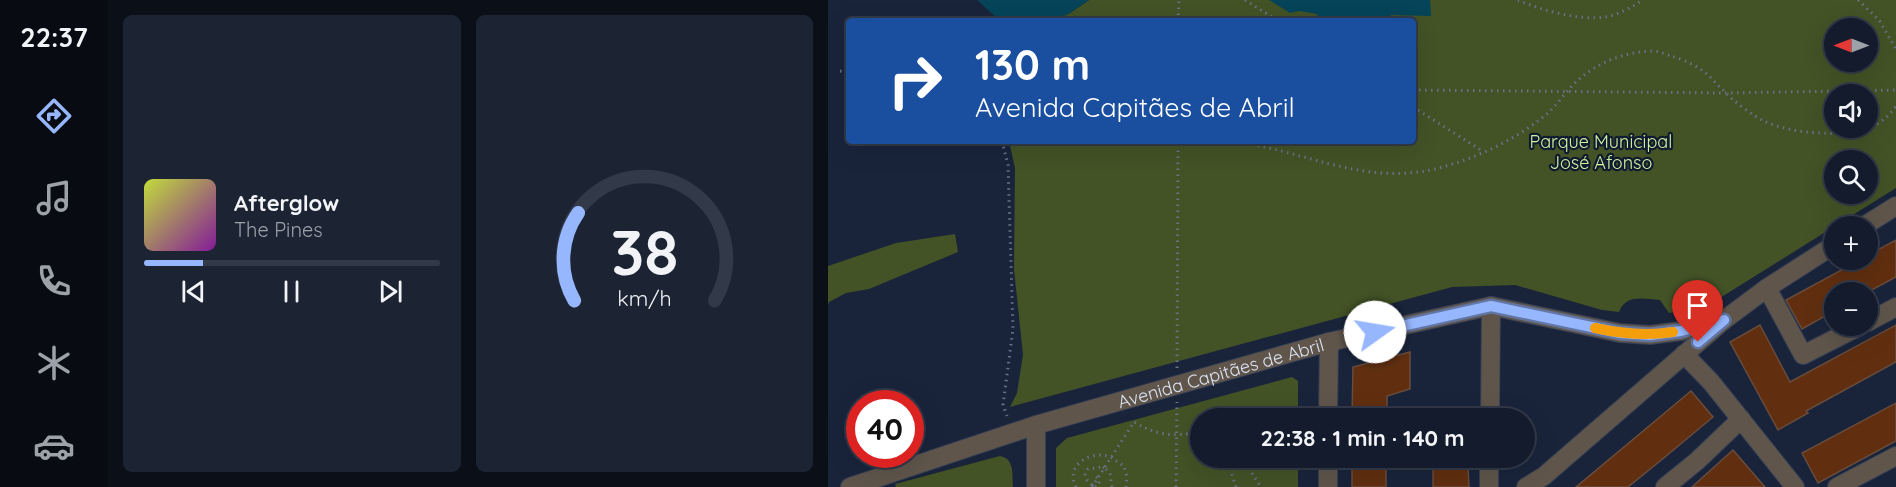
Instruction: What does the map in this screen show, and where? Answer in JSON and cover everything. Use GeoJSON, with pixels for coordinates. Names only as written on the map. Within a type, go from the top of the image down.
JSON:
{"type":"FeatureCollection","features":[{"type":"Feature","properties":{"kind":"street"},"geometry":{"type":"LineString","coordinates":[[1878,217],[1896,206]]}},
{"type":"Feature","properties":{"kind":"street","name":"Avenida Capitães de Abril"},"geometry":{"type":"LineString","coordinates":[[1526,487],[1549,482],[1684,354],[1724,320],[1767,288],[1824,251]]}},
{"type":"Feature","properties":{"kind":"street"},"geometry":{"type":"LineString","coordinates":[[1767,288],[1803,355],[1840,336]]}},
{"type":"Feature","properties":{"kind":"street","name":"Avenida Capitães de Abril"},"geometry":{"type":"LineString","coordinates":[[850,487],[1036,425],[1329,342],[1491,306],[1620,333],[1640,335],[1681,331],[1724,320]]}},
{"type":"Feature","properties":{"kind":"street"},"geometry":{"type":"LineString","coordinates":[[1490,408],[1491,306]]}},
{"type":"Feature","properties":{"kind":"street"},"geometry":{"type":"LineString","coordinates":[[1878,316],[1896,307]]}},
{"type":"Feature","properties":{"kind":"street"},"geometry":{"type":"LineString","coordinates":[[1328,408],[1329,342]]}},
{"type":"Feature","properties":{"kind":"street"},"geometry":{"type":"LineString","coordinates":[[1684,354],[1711,382],[1795,487]]}},
{"type":"Feature","properties":{"kind":"street"},"geometry":{"type":"LineString","coordinates":[[1665,487],[1697,461],[1741,419]]}},
{"type":"Feature","properties":{"kind":"street"},"geometry":{"type":"LineString","coordinates":[[1036,425],[1036,487]]}},
{"type":"Feature","properties":{"kind":"street"},"geometry":{"type":"LineString","coordinates":[[1837,487],[1896,456]]}},
{"type":"Feature","properties":{"kind":"street"},"geometry":{"type":"LineString","coordinates":[[1328,468],[1328,487]]}},
{"type":"Feature","properties":{"kind":"street"},"geometry":{"type":"LineString","coordinates":[[1489,487],[1490,468]]}},
{"type":"Feature","properties":{"kind":"path"},"geometry":{"type":"LineString","coordinates":[[1178,18],[1179,0]]}},
{"type":"Feature","properties":{"kind":"path"},"geometry":{"type":"LineString","coordinates":[[1245,0],[1273,18]]}},
{"type":"Feature","properties":{"kind":"path"},"geometry":{"type":"LineString","coordinates":[[1518,0],[1577,16],[1604,17],[1629,9],[1643,0]]}},
{"type":"Feature","properties":{"kind":"path"},"geometry":{"type":"LineString","coordinates":[[1858,0],[1879,20],[1896,49]]}},
{"type":"Feature","properties":{"kind":"path"},"geometry":{"type":"LineString","coordinates":[[1251,144],[1316,162],[1381,174],[1421,172],[1484,152],[1522,131],[1548,113],[1581,77],[1602,63],[1632,54],[1656,51],[1680,59],[1703,71],[1725,93],[1765,122],[1814,134],[1860,132],[1874,126],[1890,114],[1896,106]]}},
{"type":"Feature","properties":{"kind":"path"},"geometry":{"type":"LineString","coordinates":[[840,71],[846,72]]}},
{"type":"Feature","properties":{"kind":"path"},"geometry":{"type":"LineString","coordinates":[[1416,90],[1725,93],[1896,90]]}},
{"type":"Feature","properties":{"kind":"path"},"geometry":{"type":"LineString","coordinates":[[1416,108],[1484,152]]}},
{"type":"Feature","properties":{"kind":"path"},"geometry":{"type":"LineString","coordinates":[[1003,144],[1008,165],[1013,329],[1003,405],[1014,432]]}},
{"type":"Feature","properties":{"kind":"path"},"geometry":{"type":"LineString","coordinates":[[1176,487],[1178,144]]}},
{"type":"Feature","properties":{"kind":"path"},"geometry":{"type":"LineString","coordinates":[[1093,486],[1134,422],[1154,432],[1177,435],[1190,433]]}},
{"type":"Feature","properties":{"kind":"path"},"geometry":{"type":"LineString","coordinates":[[1076,487],[1073,472],[1077,464],[1086,457],[1104,455],[1124,466],[1127,477],[1126,487]]}},
{"type":"Feature","properties":{"kind":"path"},"geometry":{"type":"LineString","coordinates":[[1093,486],[1085,474],[1088,469],[1105,468],[1110,474],[1112,487]]}},
{"type":"Feature","properties":{"kind":"path"},"geometry":{"type":"LineString","coordinates":[[1232,468],[1231,472],[1236,487]]}},
{"type":"Feature","properties":{"kind":"path"},"geometry":{"type":"LineString","coordinates":[[1249,468],[1261,487]]}},
{"type":"Feature","properties":{"kind":"path"},"geometry":{"type":"LineString","coordinates":[[1093,486],[1098,486],[1098,479]]}},
{"type":"Feature","properties":{"kind":"green space","name":"Parque Municipal José Afonso"},"geometry":{"type":"Polygon","coordinates":[[[1089,0],[1896,0],[1896,188],[1878,199],[1878,150],[1824,150],[1824,204],[1870,204],[1851,216],[1824,216],[1824,233],[1707,306],[1669,313],[1660,300],[1636,299],[1626,302],[1619,312],[1602,310],[1515,285],[1452,287],[1010,407],[1017,393],[1023,355],[1014,269],[1015,168],[1010,144],[1416,144],[1416,18],[1038,18],[1067,15],[1089,0]]]}},
{"type":"Feature","properties":{"kind":"green space"},"geometry":{"type":"Polygon","coordinates":[[[955,234],[958,252],[869,289],[846,293],[829,302],[828,305],[828,266],[896,243],[955,234]]]}},
{"type":"Feature","properties":{"kind":"green space"},"geometry":{"type":"Polygon","coordinates":[[[1292,377],[1298,381],[1298,408],[1190,408],[1190,468],[1298,468],[1298,487],[1056,487],[1056,448],[1067,438],[1292,377]]]}},
{"type":"Feature","properties":{"kind":"green space"},"geometry":{"type":"Polygon","coordinates":[[[1000,456],[1008,460],[1010,464],[1013,487],[896,487],[895,484],[1000,456]]]}},
{"type":"Feature","properties":{"kind":"water"},"geometry":{"type":"Polygon","coordinates":[[[977,0],[1089,0],[1067,15],[997,18],[977,0]]]}},
{"type":"Feature","properties":{"kind":"water"},"geometry":{"type":"Polygon","coordinates":[[[1269,0],[1430,0],[1431,16],[1318,18],[1317,14],[1299,11],[1290,13],[1269,0]]]}},
{"type":"Feature","properties":{"kind":"building"},"geometry":{"type":"Polygon","coordinates":[[[1896,240],[1896,277],[1878,287],[1878,282],[1824,282],[1824,317],[1802,329],[1786,300],[1842,270],[1878,270],[1878,250],[1896,240]]]}},
{"type":"Feature","properties":{"kind":"building"},"geometry":{"type":"Polygon","coordinates":[[[1760,325],[1790,382],[1896,325],[1896,362],[1806,411],[1808,413],[1778,430],[1730,342],[1760,325]]]}},
{"type":"Feature","properties":{"kind":"building"},"geometry":{"type":"Polygon","coordinates":[[[1410,352],[1410,389],[1387,396],[1387,408],[1352,408],[1353,367],[1410,352]]]}},
{"type":"Feature","properties":{"kind":"building"},"geometry":{"type":"Polygon","coordinates":[[[1691,391],[1713,417],[1628,487],[1576,487],[1691,391]]]}},
{"type":"Feature","properties":{"kind":"building"},"geometry":{"type":"Polygon","coordinates":[[[1896,403],[1896,441],[1818,483],[1802,453],[1896,403]]]}},
{"type":"Feature","properties":{"kind":"building"},"geometry":{"type":"Polygon","coordinates":[[[1733,450],[1765,487],[1692,487],[1733,450]]]}},
{"type":"Feature","properties":{"kind":"building"},"geometry":{"type":"Polygon","coordinates":[[[1352,468],[1386,468],[1386,487],[1352,487],[1352,468]]]}},
{"type":"Feature","properties":{"kind":"building"},"geometry":{"type":"Polygon","coordinates":[[[1468,468],[1469,487],[1433,487],[1433,469],[1468,468]]]}},
{"type":"Feature","properties":{"kind":"slow traffic"},"geometry":{"type":"LineString","coordinates":[[1595,328],[1620,333],[1650,335],[1673,332]]}},
{"type":"Feature","properties":{"kind":"route"},"geometry":{"type":"LineString","coordinates":[[1375,332],[1491,306],[1620,333],[1650,335],[1681,331],[1724,320],[1698,342]]}}]}
